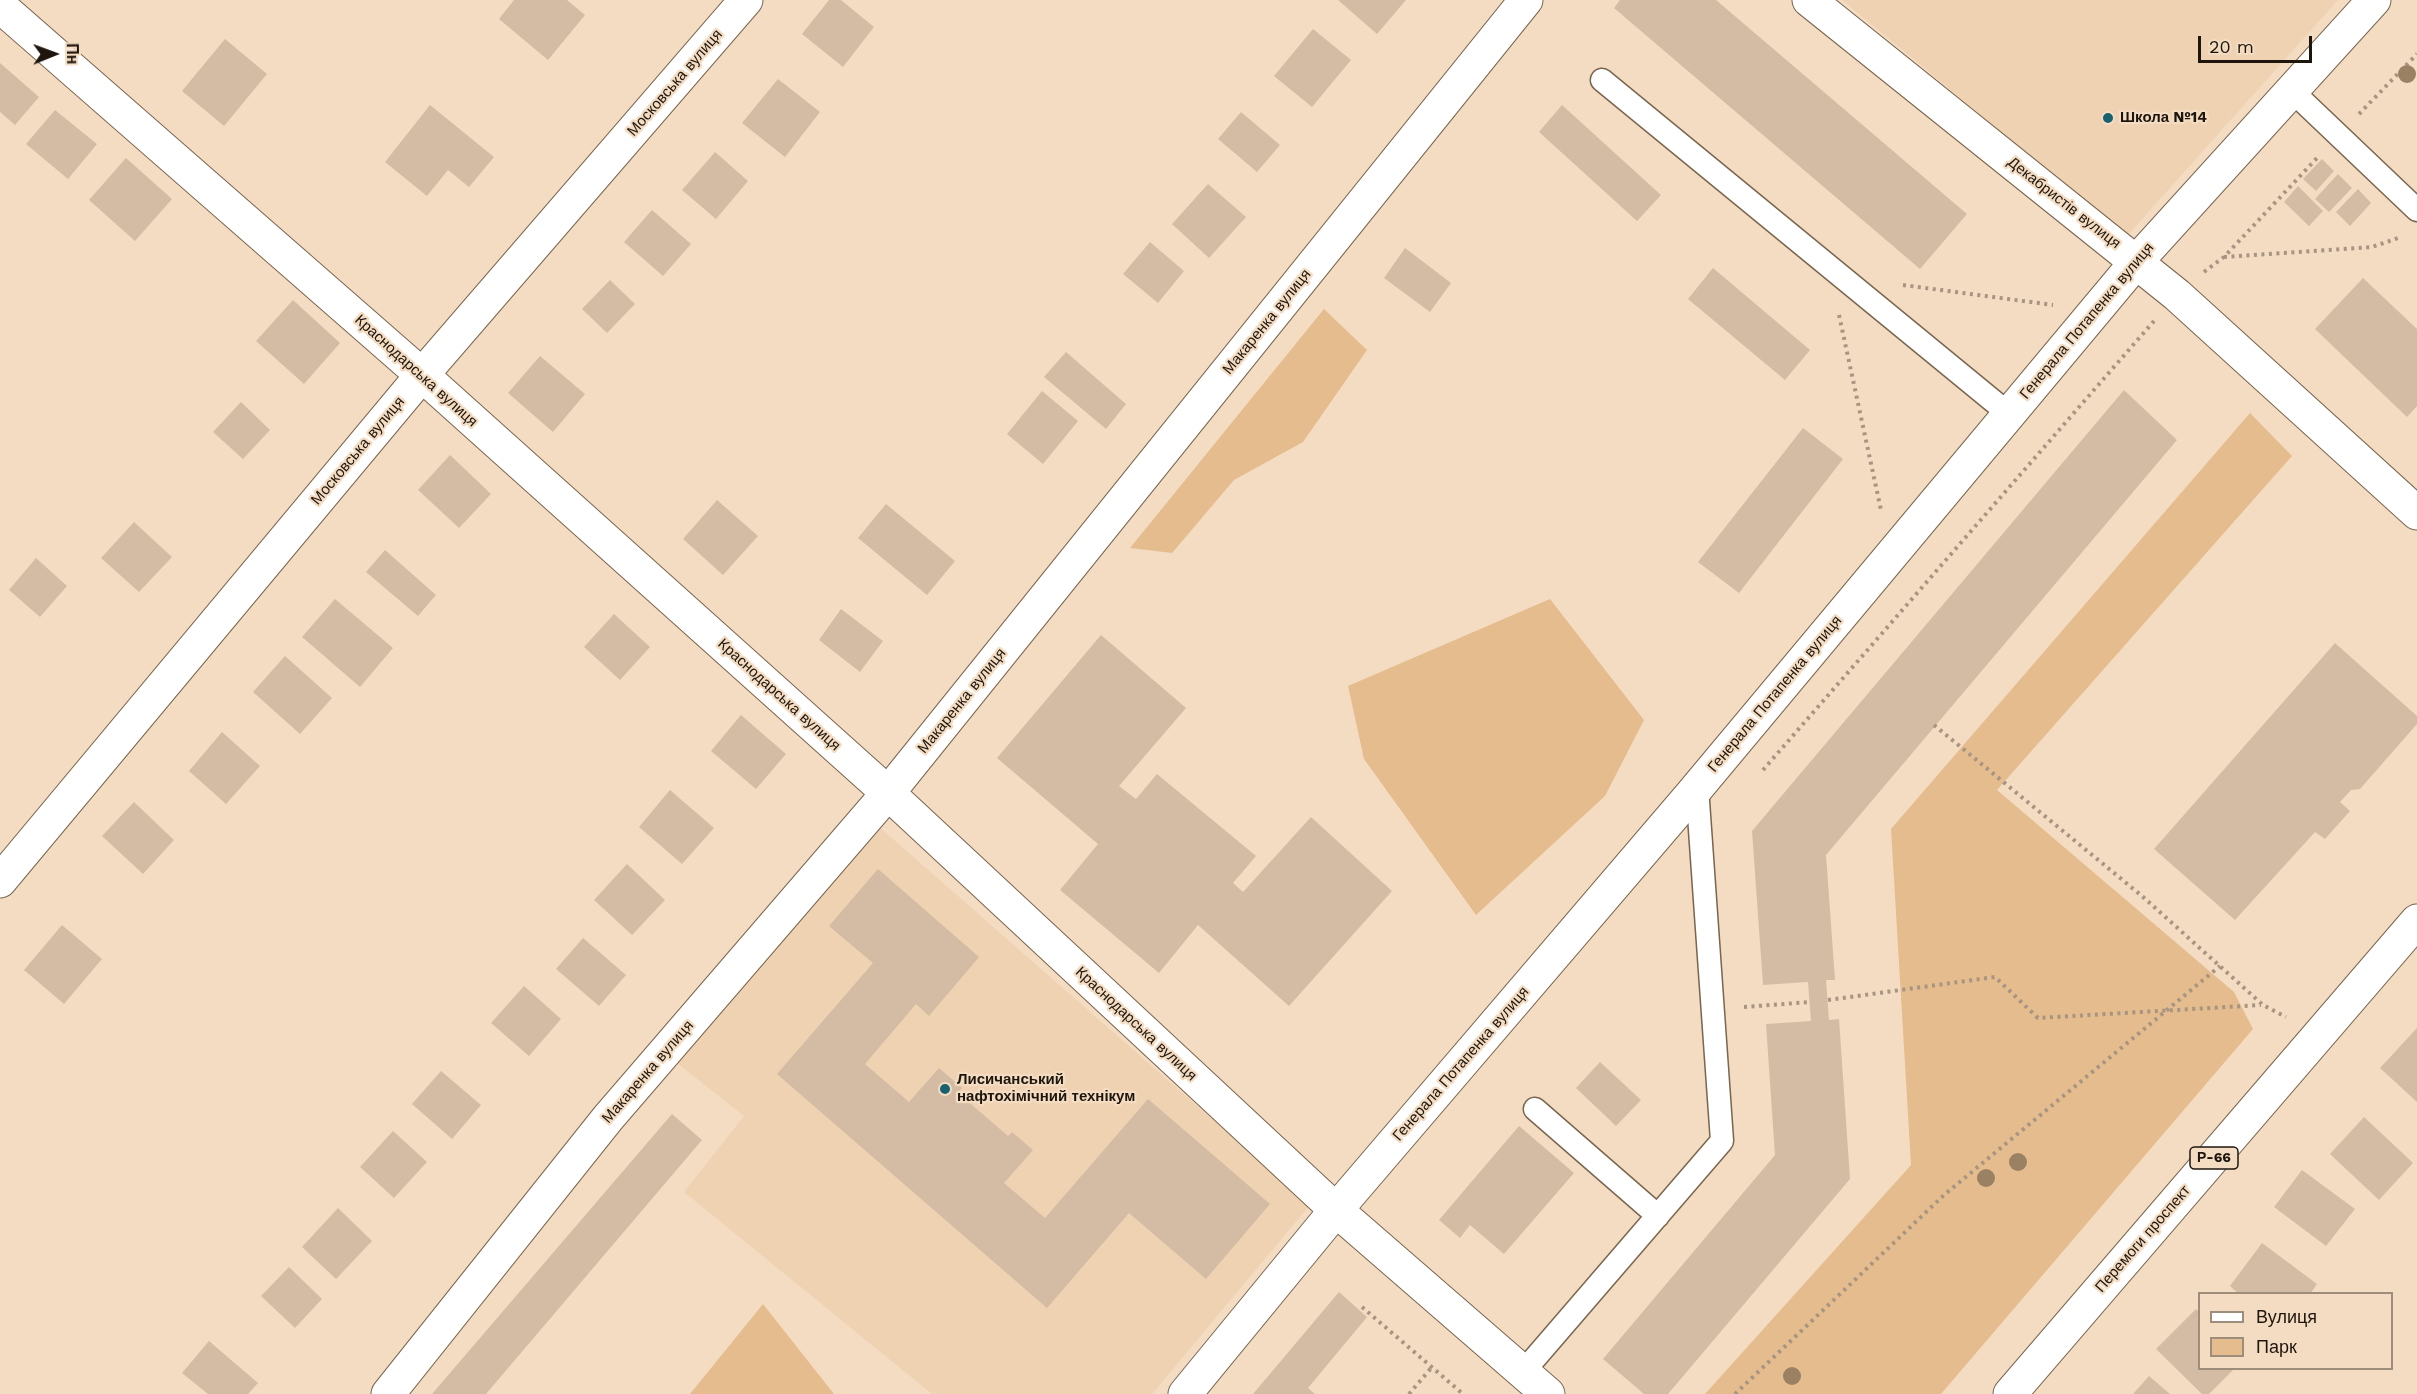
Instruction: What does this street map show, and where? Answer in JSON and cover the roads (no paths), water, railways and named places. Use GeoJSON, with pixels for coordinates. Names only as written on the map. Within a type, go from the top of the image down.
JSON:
{"type":"FeatureCollection","features":[{"type":"Feature","properties":{"kind":"street","name":"Московська вулиця"},"geometry":{"type":"LineString","coordinates":[[0,880],[422,375],[746,0]]}},
{"type":"Feature","properties":{"kind":"street","name":"Макаренка вулиця"},"geometry":{"type":"LineString","coordinates":[[388,1394],[608,1118],[888,793],[1526,0]]}},
{"type":"Feature","properties":{"kind":"street","name":"Декабристів вулиця"},"geometry":{"type":"LineString","coordinates":[[1809,0],[2137,261],[2417,513]]}},
{"type":"Feature","properties":{"kind":"street","name":"Генерала Потапенка вулиця"},"geometry":{"type":"LineString","coordinates":[[1185,1394],[1336,1210],[1697,787],[2137,261],[2374,0]]}},
{"type":"Feature","properties":{"kind":"street","name":"Краснодарська вулиця"},"geometry":{"type":"LineString","coordinates":[[0,6],[422,375],[888,793],[1336,1210],[1548,1394]]}},
{"type":"Feature","properties":{"kind":"street","name":"Перемоги проспект"},"geometry":{"type":"LineString","coordinates":[[2010,1394],[2417,921]]}},
{"type":"Feature","properties":{"kind":"lane"},"geometry":{"type":"LineString","coordinates":[[1602,80],[2009,414]]}},
{"type":"Feature","properties":{"kind":"lane"},"geometry":{"type":"LineString","coordinates":[[2291,90],[2417,210]]}},
{"type":"Feature","properties":{"kind":"lane"},"geometry":{"type":"LineString","coordinates":[[1523,1372],[1722,1141],[1697,787]]}},
{"type":"Feature","properties":{"kind":"lane"},"geometry":{"type":"LineString","coordinates":[[1535,1109],[1658,1216]]}},
{"type":"Feature","properties":{"kind":"place","name":"Школа №14"},"geometry":{"type":"Point","coordinates":[2108,118]}},
{"type":"Feature","properties":{"kind":"place","name":"Лисичанський нафтохімічний технікум"},"geometry":{"type":"Point","coordinates":[945,1089]}}]}
